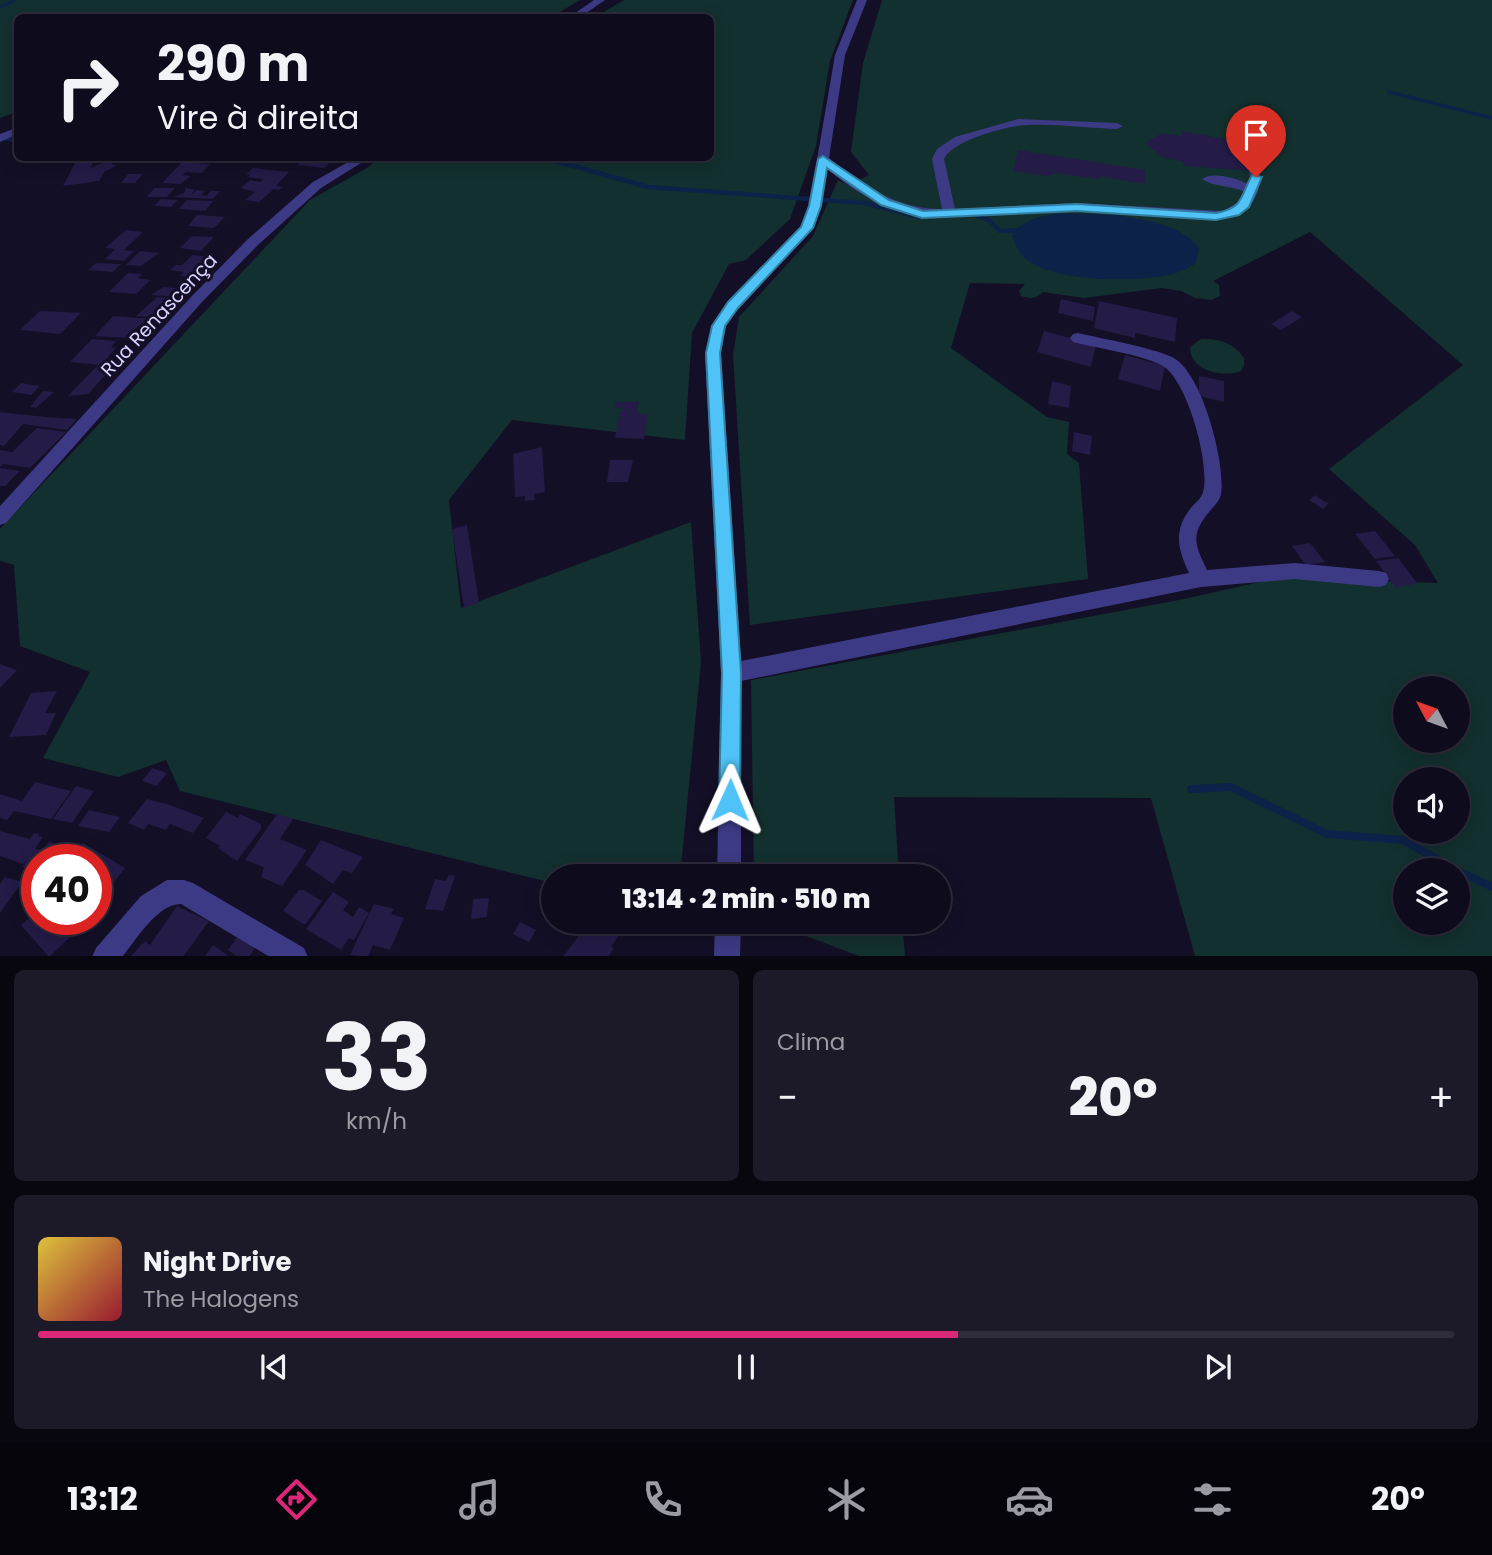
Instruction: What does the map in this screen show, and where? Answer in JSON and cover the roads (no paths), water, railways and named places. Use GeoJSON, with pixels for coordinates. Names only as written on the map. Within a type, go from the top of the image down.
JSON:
{"type":"FeatureCollection","features":[{"type":"Feature","properties":{"kind":"street"},"geometry":{"type":"LineString","coordinates":[[578,14],[600,0]]}},
{"type":"Feature","properties":{"kind":"street"},"geometry":{"type":"LineString","coordinates":[[729,864],[732,673],[713,353],[719,326],[733,305],[807,228],[815,206],[840,55],[862,0]]}},
{"type":"Feature","properties":{"kind":"street"},"geometry":{"type":"LineString","coordinates":[[949,213],[947,192],[938,159],[941,152],[959,139],[1018,122],[1117,126]]}},
{"type":"Feature","properties":{"kind":"street"},"geometry":{"type":"LineString","coordinates":[[823,159],[848,180],[885,203],[909,213],[985,214],[1022,209],[1077,207],[1216,216],[1235,213],[1245,205],[1252,191],[1256,177],[1251,143]]}},
{"type":"Feature","properties":{"kind":"street","name":"Rua Renascença"},"geometry":{"type":"LineString","coordinates":[[0,518],[197,299],[253,242],[317,185],[358,161]]}},
{"type":"Feature","properties":{"kind":"street"},"geometry":{"type":"LineString","coordinates":[[1208,179],[1234,182],[1252,191]]}},
{"type":"Feature","properties":{"kind":"street"},"geometry":{"type":"LineString","coordinates":[[1079,338],[1167,360],[1176,368],[1189,392],[1212,453],[1212,496],[1190,521],[1185,543],[1201,579]]}},
{"type":"Feature","properties":{"kind":"street"},"geometry":{"type":"LineString","coordinates":[[732,673],[1201,579],[1294,571],[1379,579]]}},
{"type":"Feature","properties":{"kind":"street"},"geometry":{"type":"LineString","coordinates":[[105,956],[150,905],[167,892],[184,892],[293,956]]}},
{"type":"Feature","properties":{"kind":"water"},"geometry":{"type":"Polygon","coordinates":[[[1075,213],[1117,215],[1161,224],[1182,233],[1199,248],[1196,263],[1176,273],[1161,276],[1121,279],[1077,277],[1039,267],[1026,259],[1012,236],[1021,226],[1045,216],[1075,213]]]}},
{"type":"Feature","properties":{"kind":"waterway"},"geometry":{"type":"LineString","coordinates":[[0,7],[15,0]]}},
{"type":"Feature","properties":{"kind":"waterway"},"geometry":{"type":"LineString","coordinates":[[1389,92],[1492,118]]}},
{"type":"Feature","properties":{"kind":"waterway"},"geometry":{"type":"LineString","coordinates":[[0,138],[14,140]]}},
{"type":"Feature","properties":{"kind":"waterway"},"geometry":{"type":"LineString","coordinates":[[556,161],[648,187],[865,203],[920,217],[931,216]]}},
{"type":"Feature","properties":{"kind":"waterway"},"geometry":{"type":"LineString","coordinates":[[970,213],[989,220],[1000,231],[1022,230]]}},
{"type":"Feature","properties":{"kind":"waterway"},"geometry":{"type":"LineString","coordinates":[[1191,789],[1231,787],[1327,834],[1403,840],[1435,858]]}},
{"type":"Feature","properties":{"kind":"waterway"},"geometry":{"type":"LineString","coordinates":[[1470,877],[1492,887]]}}]}
